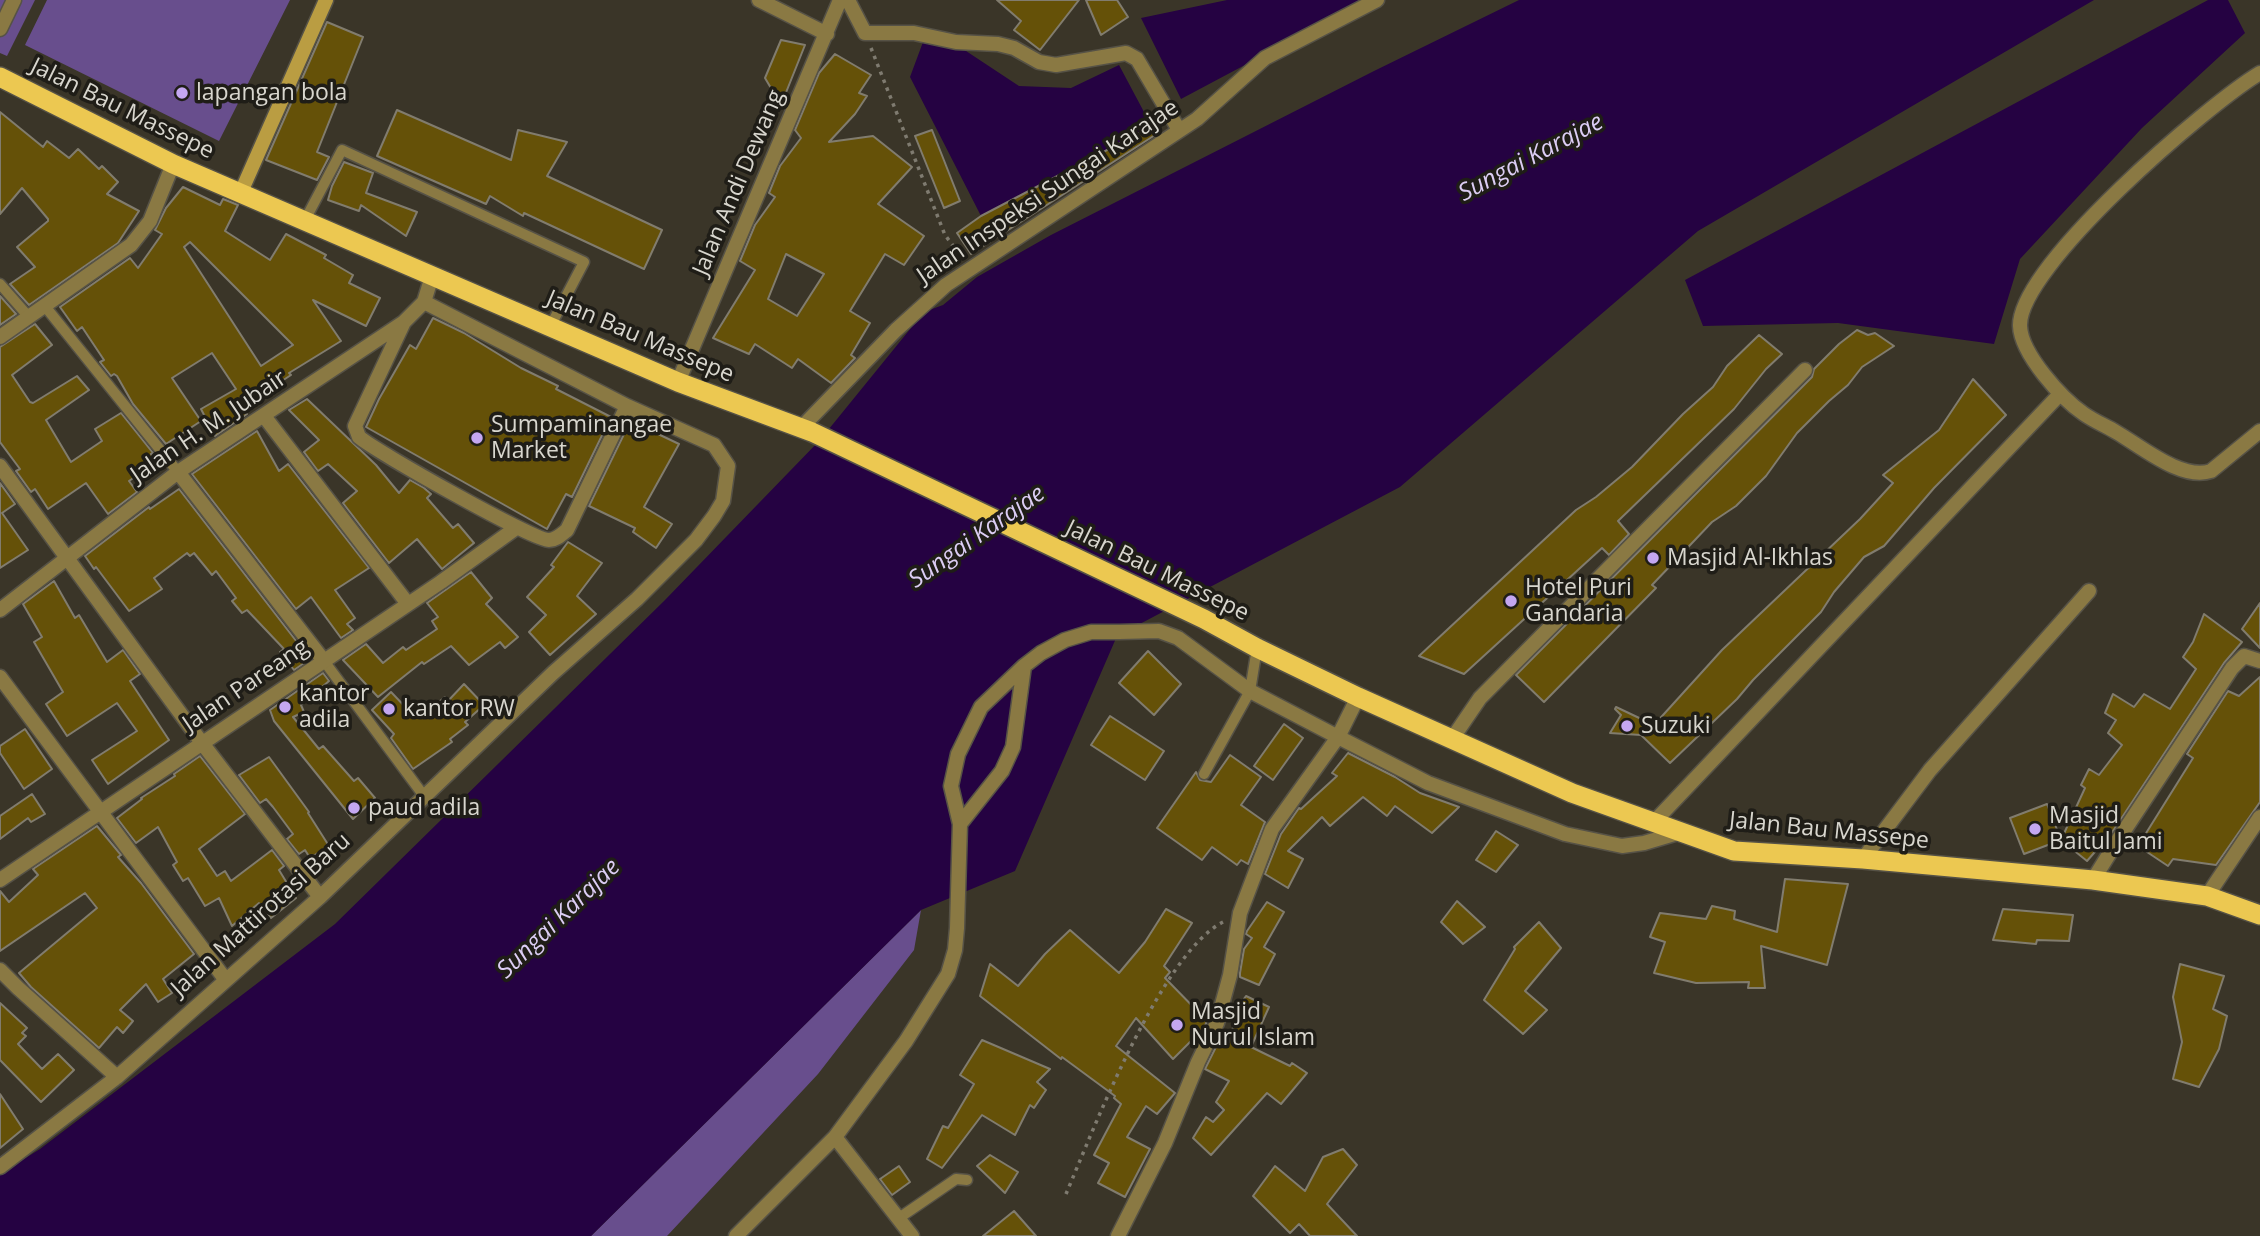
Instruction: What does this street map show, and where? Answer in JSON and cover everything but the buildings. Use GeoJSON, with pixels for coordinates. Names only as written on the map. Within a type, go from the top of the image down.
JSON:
{"type":"FeatureCollection","features":[{"type":"Feature","properties":{"kind":"highway","name":"Jalan Bau Massepe"},"geometry":{"type":"LineString","coordinates":[[0,77],[173,164],[678,383],[806,430],[1204,619],[1358,697],[1572,793],[1734,851],[1863,859],[2094,880],[2207,896],[2260,915]]}},
{"type":"Feature","properties":{"kind":"main road"},"geometry":{"type":"LineString","coordinates":[[241,192],[326,0]]}},
{"type":"Feature","properties":{"kind":"street"},"geometry":{"type":"LineString","coordinates":[[0,29],[14,0]]}},
{"type":"Feature","properties":{"kind":"street"},"geometry":{"type":"LineString","coordinates":[[759,0],[827,34]]}},
{"type":"Feature","properties":{"kind":"street","name":"Jalan Andi Dewang"},"geometry":{"type":"LineString","coordinates":[[678,383],[840,0]]}},
{"type":"Feature","properties":{"kind":"street"},"geometry":{"type":"LineString","coordinates":[[848,0],[865,33],[900,32],[956,42],[998,44],[1014,48],[1039,62],[1056,65],[1126,53],[1137,59],[1179,130]]}},
{"type":"Feature","properties":{"kind":"street","name":"Jalan Inspeksi Sungai Karajae"},"geometry":{"type":"LineString","coordinates":[[806,430],[896,330],[936,293],[1197,118],[1265,58],[1377,0]]}},
{"type":"Feature","properties":{"kind":"street"},"geometry":{"type":"LineString","coordinates":[[2260,73],[2240,85],[2185,130],[2103,205],[2033,288],[2022,309],[2020,328],[2028,351],[2060,394],[2083,414],[2182,471],[2193,474],[2211,471],[2260,431]]}},
{"type":"Feature","properties":{"kind":"street"},"geometry":{"type":"LineString","coordinates":[[0,337],[131,244],[150,221],[173,164]]}},
{"type":"Feature","properties":{"kind":"street","name":"Jalan H. M. Jubair"},"geometry":{"type":"LineString","coordinates":[[0,610],[178,472],[404,322],[424,302],[432,276]]}},
{"type":"Feature","properties":{"kind":"street"},"geometry":{"type":"LineString","coordinates":[[404,322],[358,418],[355,426],[357,435],[363,441],[516,528],[550,541],[558,538],[567,530],[627,406],[424,302]]}},
{"type":"Feature","properties":{"kind":"street"},"geometry":{"type":"LineString","coordinates":[[1452,739],[1476,703],[1805,370]]}},
{"type":"Feature","properties":{"kind":"street"},"geometry":{"type":"LineString","coordinates":[[1653,823],[2060,394]]}},
{"type":"Feature","properties":{"kind":"street","name":"Jalan Mattirotasi Baru"},"geometry":{"type":"LineString","coordinates":[[0,1167],[117,1077],[320,897],[553,673],[637,600],[696,540],[723,501],[728,466],[714,445],[627,406]]}},
{"type":"Feature","properties":{"kind":"street"},"geometry":{"type":"LineString","coordinates":[[264,416],[408,604]]}},
{"type":"Feature","properties":{"kind":"street"},"geometry":{"type":"LineString","coordinates":[[0,466],[202,743],[320,897]]}},
{"type":"Feature","properties":{"kind":"street"},"geometry":{"type":"LineString","coordinates":[[178,472],[324,661]]}},
{"type":"Feature","properties":{"kind":"street","name":"Jalan Pareang"},"geometry":{"type":"LineString","coordinates":[[0,880],[516,528]]}},
{"type":"Feature","properties":{"kind":"street"},"geometry":{"type":"LineString","coordinates":[[1863,859],[1930,770],[2089,591]]}},
{"type":"Feature","properties":{"kind":"street"},"geometry":{"type":"LineString","coordinates":[[736,1236],[835,1136],[906,1041],[948,974],[955,950],[957,928],[960,824],[951,786],[958,754],[981,706],[1024,666],[1065,640],[1091,632],[1159,631],[1178,638],[1250,691],[1427,783],[1565,834],[1622,846],[1644,843],[1681,832]]}},
{"type":"Feature","properties":{"kind":"street"},"geometry":{"type":"LineString","coordinates":[[2094,880],[2232,668],[2244,656],[2260,661]]}},
{"type":"Feature","properties":{"kind":"street"},"geometry":{"type":"LineString","coordinates":[[960,824],[1002,771],[1013,747],[1024,666]]}},
{"type":"Feature","properties":{"kind":"street"},"geometry":{"type":"LineString","coordinates":[[0,677],[225,979]]}},
{"type":"Feature","properties":{"kind":"street"},"geometry":{"type":"LineString","coordinates":[[1118,1236],[1165,1143],[1217,1023],[1230,975],[1240,913],[1272,829],[1338,737],[1358,697]]}},
{"type":"Feature","properties":{"kind":"street"},"geometry":{"type":"LineString","coordinates":[[2207,896],[2260,817]]}},
{"type":"Feature","properties":{"kind":"street"},"geometry":{"type":"LineString","coordinates":[[0,970],[117,1077]]}},
{"type":"Feature","properties":{"kind":"street"},"geometry":{"type":"LineString","coordinates":[[835,1136],[912,1236]]}},
{"type":"Feature","properties":{"kind":"lane"},"geometry":{"type":"LineString","coordinates":[[304,220],[342,150],[583,262],[550,327]]}},
{"type":"Feature","properties":{"kind":"lane"},"geometry":{"type":"LineString","coordinates":[[0,284],[28,316]]}},
{"type":"Feature","properties":{"kind":"lane"},"geometry":{"type":"LineString","coordinates":[[44,305],[178,472]]}},
{"type":"Feature","properties":{"kind":"lane"},"geometry":{"type":"LineString","coordinates":[[1204,774],[1250,691],[1257,648]]}},
{"type":"Feature","properties":{"kind":"lane"},"geometry":{"type":"LineString","coordinates":[[324,661],[424,796]]}},
{"type":"Feature","properties":{"kind":"lane"},"geometry":{"type":"LineString","coordinates":[[899,1218],[956,1179],[967,1181]]}},
{"type":"Feature","properties":{"kind":"path"},"geometry":{"type":"LineString","coordinates":[[865,33],[945,235],[971,269]]}},
{"type":"Feature","properties":{"kind":"path"},"geometry":{"type":"LineString","coordinates":[[1066,1194],[1107,1099],[1171,972],[1213,927],[1240,913]]}},
{"type":"Feature","properties":{"kind":"shaded area"},"geometry":{"type":"Polygon","coordinates":[[[0,0],[35,0],[7,56],[0,53],[0,0]]]}},
{"type":"Feature","properties":{"kind":"shaded area","name":"lapangan bola"},"geometry":{"type":"Polygon","coordinates":[[[47,0],[290,0],[219,141],[25,45],[47,0]]]}},
{"type":"Feature","properties":{"kind":"shaded area"},"geometry":{"type":"Polygon","coordinates":[[[921,910],[914,950],[818,1074],[667,1236],[591,1236],[921,910]]]}},
{"type":"Feature","properties":{"kind":"water"},"geometry":{"type":"Polygon","coordinates":[[[1227,0],[1367,0],[1181,99],[1141,18],[1227,0]]]}},
{"type":"Feature","properties":{"kind":"water","name":"Sungai Karajae"},"geometry":{"type":"Polygon","coordinates":[[[1519,0],[2094,0],[1698,231],[1400,487],[1117,636],[1015,871],[921,910],[591,1236],[0,1236],[0,1174],[40,1149],[335,924],[664,601],[820,440],[924,312],[943,305],[977,277],[1051,235],[1519,0]]]}},
{"type":"Feature","properties":{"kind":"water"},"geometry":{"type":"Polygon","coordinates":[[[2208,0],[2228,0],[2245,33],[2142,128],[2020,259],[1994,344],[1838,323],[1703,326],[1685,280],[2208,0]]]}},
{"type":"Feature","properties":{"kind":"water"},"geometry":{"type":"Polygon","coordinates":[[[923,42],[963,49],[1019,86],[1071,88],[1119,65],[1152,127],[981,216],[910,77],[923,42]]]}},
{"type":"Feature","properties":{"kind":"place","name":"lapangan bola"},"geometry":{"type":"Point","coordinates":[182,93]}},
{"type":"Feature","properties":{"kind":"place","name":"Sumpaminangae Market"},"geometry":{"type":"Point","coordinates":[477,438]}},
{"type":"Feature","properties":{"kind":"place","name":"Masjid Al-Ikhlas"},"geometry":{"type":"Point","coordinates":[1653,558]}},
{"type":"Feature","properties":{"kind":"place","name":"Hotel Puri Gandaria"},"geometry":{"type":"Point","coordinates":[1511,601]}},
{"type":"Feature","properties":{"kind":"place","name":"kantor adila"},"geometry":{"type":"Point","coordinates":[285,707]}},
{"type":"Feature","properties":{"kind":"place","name":"kantor RW"},"geometry":{"type":"Point","coordinates":[389,709]}},
{"type":"Feature","properties":{"kind":"place","name":"Suzuki"},"geometry":{"type":"Point","coordinates":[1627,726]}},
{"type":"Feature","properties":{"kind":"place","name":"paud adila"},"geometry":{"type":"Point","coordinates":[354,808]}},
{"type":"Feature","properties":{"kind":"place","name":"Masjid Baitul Jami"},"geometry":{"type":"Point","coordinates":[2035,829]}},
{"type":"Feature","properties":{"kind":"place","name":"Masjid Nurul Islam"},"geometry":{"type":"Point","coordinates":[1177,1025]}}]}
